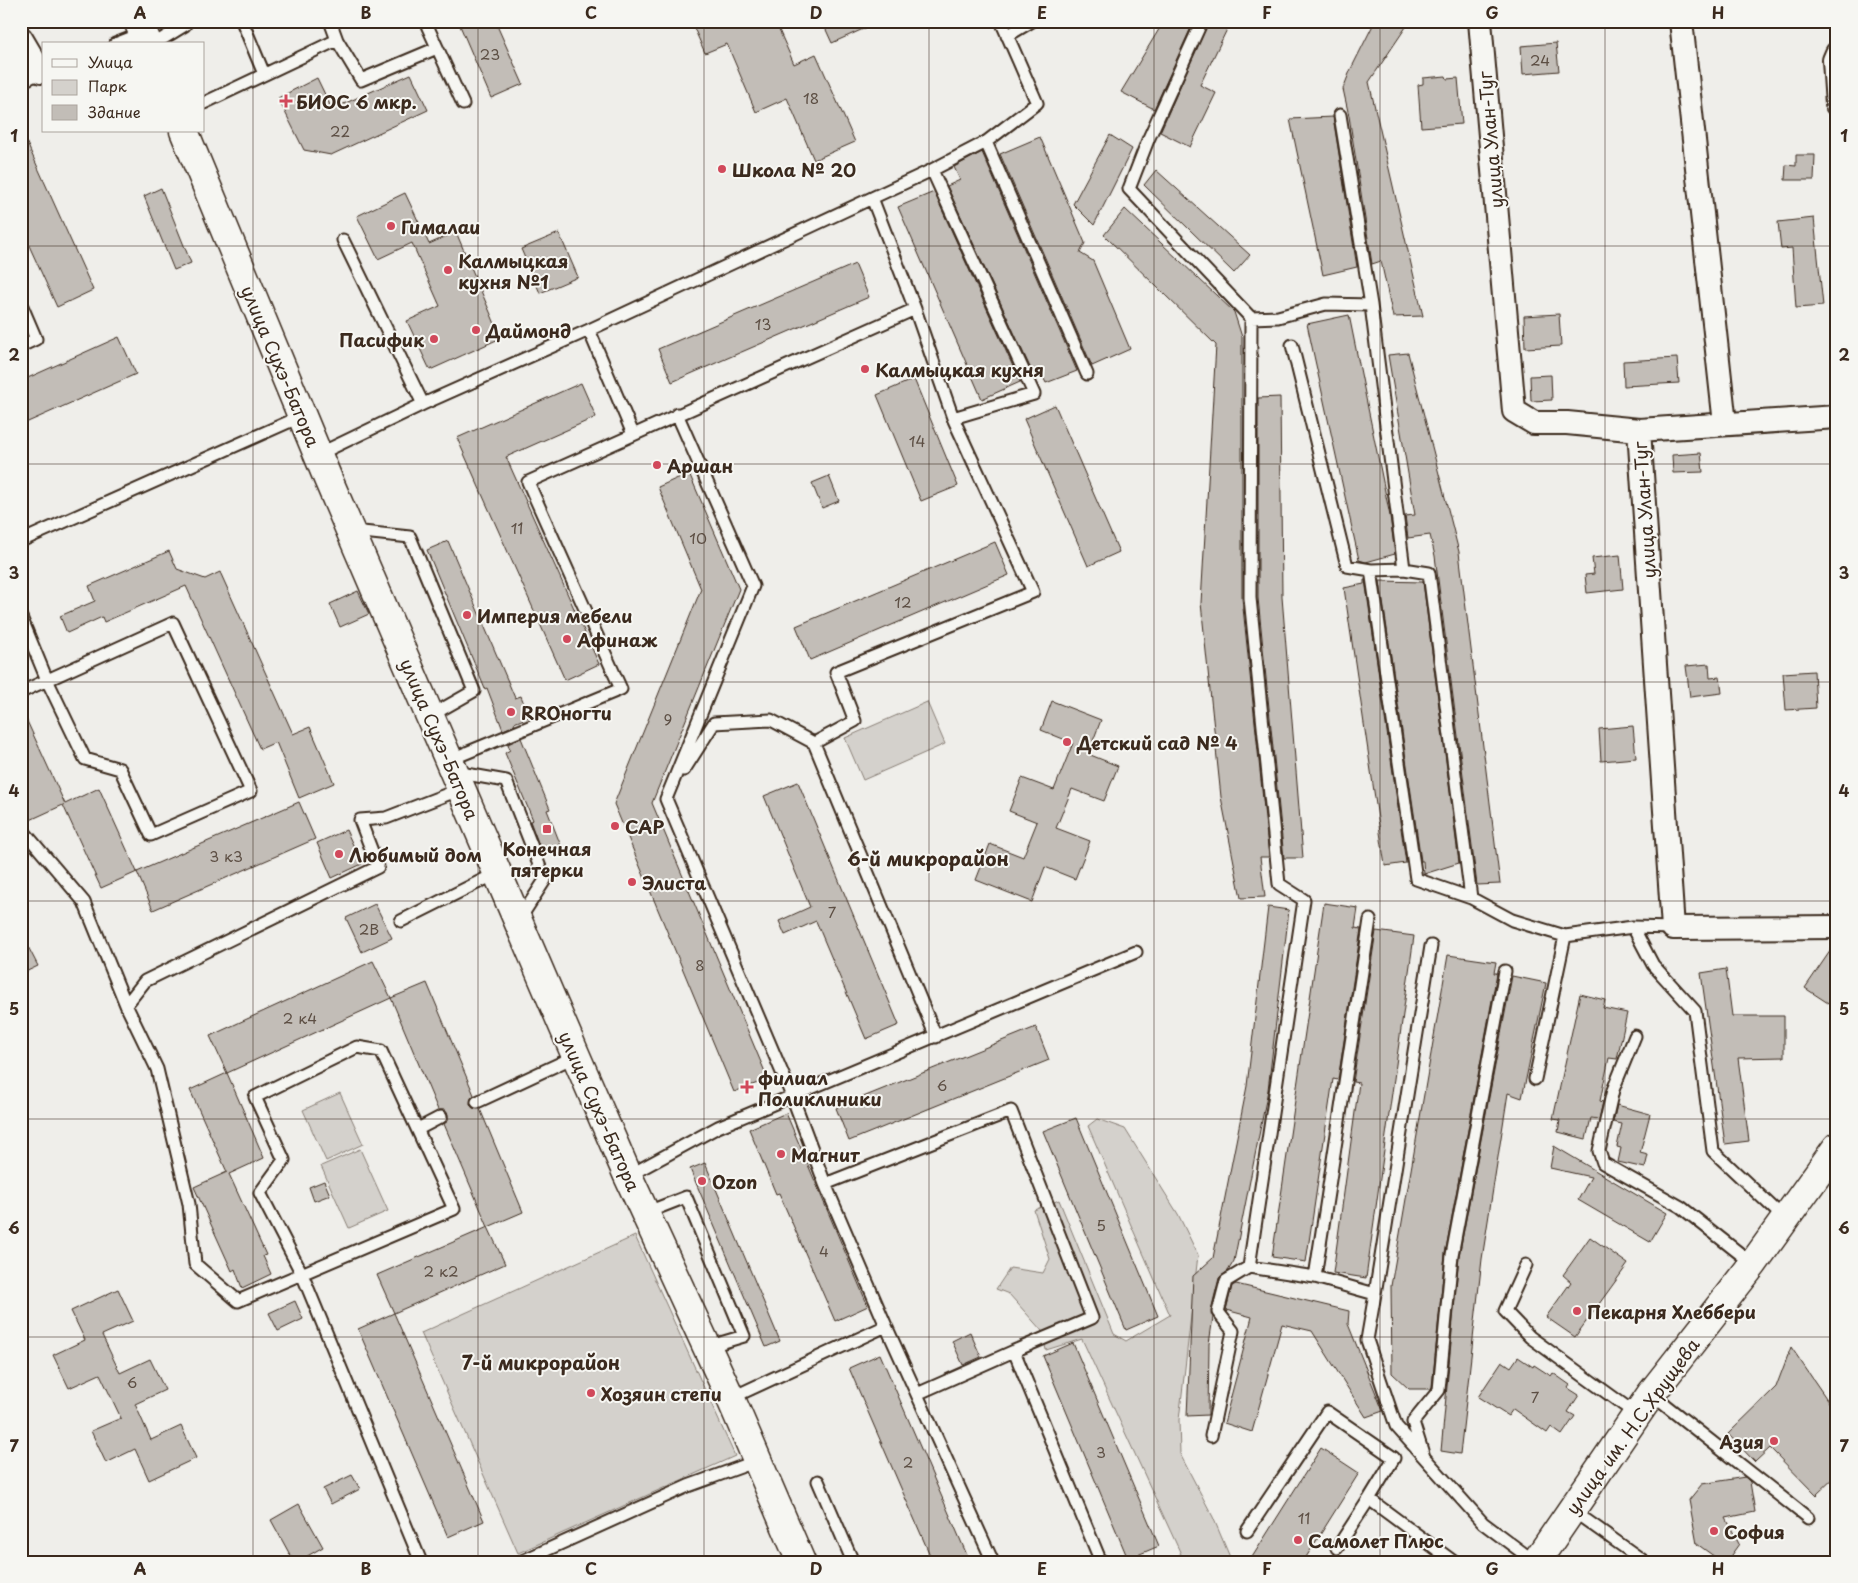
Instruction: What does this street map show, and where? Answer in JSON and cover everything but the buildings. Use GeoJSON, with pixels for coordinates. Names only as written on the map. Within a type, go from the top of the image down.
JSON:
{"type":"FeatureCollection","features":[{"type":"Feature","properties":{"kind":"main road","name":"улица Сухэ-Батора"},"geometry":{"type":"LineString","coordinates":[[184,132],[350,530],[518,922],[628,1176],[731,1399],[801,1562]]}},
{"type":"Feature","properties":{"kind":"main road","name":"улица им. Н.С.Хрущева"},"geometry":{"type":"LineString","coordinates":[[1535,1562],[1644,1404],[1786,1220],[1837,1147]]}},
{"type":"Feature","properties":{"kind":"street","name":"улица Улан-Туг"},"geometry":{"type":"LineString","coordinates":[[1480,21],[1514,411],[1534,423],[1567,423],[1639,430],[1673,928]]}},
{"type":"Feature","properties":{"kind":"street"},"geometry":{"type":"LineString","coordinates":[[1681,21],[1725,424]]}},
{"type":"Feature","properties":{"kind":"street"},"geometry":{"type":"LineString","coordinates":[[21,38],[35,75]]}},
{"type":"Feature","properties":{"kind":"street"},"geometry":{"type":"LineString","coordinates":[[1837,52],[1834,60],[1837,105]]}},
{"type":"Feature","properties":{"kind":"street"},"geometry":{"type":"LineString","coordinates":[[1639,430],[1837,417]]}},
{"type":"Feature","properties":{"kind":"street"},"geometry":{"type":"LineString","coordinates":[[1673,928],[1837,927]]}},
{"type":"Feature","properties":{"kind":"lane"},"geometry":{"type":"LineString","coordinates":[[122,42],[185,25],[183,21]]}},
{"type":"Feature","properties":{"kind":"lane"},"geometry":{"type":"LineString","coordinates":[[242,21],[264,74]]}},
{"type":"Feature","properties":{"kind":"lane"},"geometry":{"type":"LineString","coordinates":[[330,21],[337,40],[361,80],[437,48]]}},
{"type":"Feature","properties":{"kind":"lane"},"geometry":{"type":"LineString","coordinates":[[425,21],[463,104]]}},
{"type":"Feature","properties":{"kind":"lane"},"geometry":{"type":"LineString","coordinates":[[319,454],[423,404],[589,330],[677,287],[932,170],[986,142],[1036,103],[1001,21]]}},
{"type":"Feature","properties":{"kind":"lane"},"geometry":{"type":"LineString","coordinates":[[1007,36],[1032,21]]}},
{"type":"Feature","properties":{"kind":"lane"},"geometry":{"type":"LineString","coordinates":[[1202,21],[1148,140],[1129,188],[1251,318],[1250,598],[1279,884],[1304,900],[1248,1267]]}},
{"type":"Feature","properties":{"kind":"lane"},"geometry":{"type":"LineString","coordinates":[[205,103],[337,40]]}},
{"type":"Feature","properties":{"kind":"lane"},"geometry":{"type":"LineString","coordinates":[[1340,115],[1371,305],[1404,569]]}},
{"type":"Feature","properties":{"kind":"lane"},"geometry":{"type":"LineString","coordinates":[[986,142],[1087,374]]}},
{"type":"Feature","properties":{"kind":"lane"},"geometry":{"type":"LineString","coordinates":[[932,170],[1034,394],[954,418]]}},
{"type":"Feature","properties":{"kind":"lane"},"geometry":{"type":"LineString","coordinates":[[814,744],[855,721],[836,672],[1033,592],[954,418],[915,308],[872,198]]}},
{"type":"Feature","properties":{"kind":"lane"},"geometry":{"type":"LineString","coordinates":[[343,240],[423,404]]}},
{"type":"Feature","properties":{"kind":"lane"},"geometry":{"type":"LineString","coordinates":[[21,304],[36,339],[21,346]]}},
{"type":"Feature","properties":{"kind":"lane"},"geometry":{"type":"LineString","coordinates":[[1251,318],[1278,317],[1326,304],[1371,305]]}},
{"type":"Feature","properties":{"kind":"lane"},"geometry":{"type":"LineString","coordinates":[[126,1005],[145,981],[378,867],[360,820],[386,818],[455,774],[621,689],[528,482],[915,308]]}},
{"type":"Feature","properties":{"kind":"lane"},"geometry":{"type":"LineString","coordinates":[[589,330],[633,434]]}},
{"type":"Feature","properties":{"kind":"lane"},"geometry":{"type":"LineString","coordinates":[[1292,345],[1347,566],[1371,570],[1404,569],[1429,573],[1471,898]]}},
{"type":"Feature","properties":{"kind":"lane"},"geometry":{"type":"LineString","coordinates":[[678,414],[753,586],[666,799],[792,1096],[825,1184],[886,1326],[993,1562]]}},
{"type":"Feature","properties":{"kind":"lane"},"geometry":{"type":"LineString","coordinates":[[21,541],[302,416]]}},
{"type":"Feature","properties":{"kind":"lane"},"geometry":{"type":"LineString","coordinates":[[350,530],[410,537],[474,691],[430,716]]}},
{"type":"Feature","properties":{"kind":"lane"},"geometry":{"type":"LineString","coordinates":[[1371,570],[1416,879],[1471,898],[1512,920],[1565,936],[1633,927],[1673,928]]}},
{"type":"Feature","properties":{"kind":"lane"},"geometry":{"type":"LineString","coordinates":[[21,617],[47,680],[84,759],[120,769],[151,835],[251,791],[173,623],[47,680],[21,692]]}},
{"type":"Feature","properties":{"kind":"lane"},"geometry":{"type":"LineString","coordinates":[[666,799],[714,723],[771,720],[814,744],[936,1037]]}},
{"type":"Feature","properties":{"kind":"lane"},"geometry":{"type":"LineString","coordinates":[[455,774],[506,781],[545,880],[518,922]]}},
{"type":"Feature","properties":{"kind":"lane"},"geometry":{"type":"LineString","coordinates":[[21,828],[84,902],[126,1005],[156,1069],[189,1204],[195,1264],[238,1301],[302,1274],[454,1209],[381,1051],[357,1047],[255,1097],[284,1160],[260,1192],[302,1274],[421,1562]]}},
{"type":"Feature","properties":{"kind":"lane"},"geometry":{"type":"LineString","coordinates":[[401,921],[497,873]]}},
{"type":"Feature","properties":{"kind":"lane"},"geometry":{"type":"LineString","coordinates":[[1315,1277],[1370,920]]}},
{"type":"Feature","properties":{"kind":"lane"},"geometry":{"type":"LineString","coordinates":[[1633,927],[1654,965],[1695,1011],[1714,1151],[1786,1220]]}},
{"type":"Feature","properties":{"kind":"lane"},"geometry":{"type":"LineString","coordinates":[[1534,1080],[1565,936]]}},
{"type":"Feature","properties":{"kind":"lane"},"geometry":{"type":"LineString","coordinates":[[1431,946],[1367,1340],[1396,1426],[1483,1523],[1535,1562]]}},
{"type":"Feature","properties":{"kind":"lane"},"geometry":{"type":"LineString","coordinates":[[628,1176],[718,1127],[1136,952]]}},
{"type":"Feature","properties":{"kind":"lane"},"geometry":{"type":"LineString","coordinates":[[1424,1456],[1413,1422],[1439,1390],[1452,1255],[1505,971]]}},
{"type":"Feature","properties":{"kind":"lane"},"geometry":{"type":"LineString","coordinates":[[1635,1036],[1613,1090],[1599,1151],[1604,1163],[1680,1207],[1752,1264]]}},
{"type":"Feature","properties":{"kind":"lane"},"geometry":{"type":"LineString","coordinates":[[477,1102],[576,1056]]}},
{"type":"Feature","properties":{"kind":"lane"},"geometry":{"type":"LineString","coordinates":[[825,1184],[1011,1111],[1092,1318],[917,1394]]}},
{"type":"Feature","properties":{"kind":"lane"},"geometry":{"type":"LineString","coordinates":[[418,1128],[442,1118]]}},
{"type":"Feature","properties":{"kind":"lane"},"geometry":{"type":"LineString","coordinates":[[645,1213],[686,1197],[744,1336],[707,1347]]}},
{"type":"Feature","properties":{"kind":"lane"},"geometry":{"type":"LineString","coordinates":[[1526,1265],[1505,1311],[1530,1337],[1644,1404],[1808,1518]]}},
{"type":"Feature","properties":{"kind":"lane"},"geometry":{"type":"LineString","coordinates":[[1211,1436],[1233,1331],[1218,1312],[1226,1281],[1248,1267],[1315,1277],[1375,1294]]}},
{"type":"Feature","properties":{"kind":"lane"},"geometry":{"type":"LineString","coordinates":[[731,1399],[886,1326]]}},
{"type":"Feature","properties":{"kind":"lane"},"geometry":{"type":"LineString","coordinates":[[1014,1351],[1101,1562]]}},
{"type":"Feature","properties":{"kind":"lane"},"geometry":{"type":"LineString","coordinates":[[1247,1531],[1327,1412],[1394,1458],[1337,1548]]}},
{"type":"Feature","properties":{"kind":"lane"},"geometry":{"type":"LineString","coordinates":[[520,1562],[688,1486],[757,1461]]}},
{"type":"Feature","properties":{"kind":"lane"},"geometry":{"type":"LineString","coordinates":[[818,1481],[853,1562]]}},
{"type":"Feature","properties":{"kind":"lane"},"geometry":{"type":"LineString","coordinates":[[1369,1499],[1454,1562]]}},
{"type":"Feature","properties":{"kind":"lane"},"geometry":{"type":"LineString","coordinates":[[1572,1510],[1645,1562]]}},
{"type":"Feature","properties":{"kind":"green space"},"geometry":{"type":"Polygon","coordinates":[[[927,702],[945,744],[863,780],[845,738],[927,702]]]}},
{"type":"Feature","properties":{"kind":"green space"},"geometry":{"type":"Polygon","coordinates":[[[340,1093],[363,1144],[326,1161],[303,1110],[340,1093]]]}},
{"type":"Feature","properties":{"kind":"green space"},"geometry":{"type":"Polygon","coordinates":[[[1097,1119],[1125,1129],[1178,1214],[1198,1255],[1179,1420],[1180,1454],[1213,1517],[1232,1562],[1163,1562],[1181,1554],[1082,1339],[1046,1350],[1042,1331],[1009,1294],[996,1289],[1010,1268],[1043,1273],[1050,1259],[1034,1210],[1059,1200],[1114,1334],[1126,1341],[1170,1315],[1088,1126],[1097,1119]]]}},
{"type":"Feature","properties":{"kind":"green space"},"geometry":{"type":"Polygon","coordinates":[[[360,1149],[388,1211],[349,1228],[321,1166],[360,1149]]]}},
{"type":"Feature","properties":{"kind":"green space"},"geometry":{"type":"Polygon","coordinates":[[[635,1236],[735,1456],[518,1553],[421,1333],[635,1236]]]}},
{"type":"Feature","properties":{"kind":"place","name":"БИОС 6 мкр."},"geometry":{"type":"Point","coordinates":[286,101]}},
{"type":"Feature","properties":{"kind":"place","name":"Школа № 20"},"geometry":{"type":"Point","coordinates":[722,169]}},
{"type":"Feature","properties":{"kind":"place","name":"Гималаи"},"geometry":{"type":"Point","coordinates":[391,226]}},
{"type":"Feature","properties":{"kind":"place","name":"Калмыцкая кухня №1"},"geometry":{"type":"Point","coordinates":[448,270]}},
{"type":"Feature","properties":{"kind":"place","name":"Даймонд"},"geometry":{"type":"Point","coordinates":[476,330]}},
{"type":"Feature","properties":{"kind":"place","name":"Пасифик"},"geometry":{"type":"Point","coordinates":[434,339]}},
{"type":"Feature","properties":{"kind":"place","name":"Калмыцкая кухня"},"geometry":{"type":"Point","coordinates":[865,369]}},
{"type":"Feature","properties":{"kind":"place","name":"Аршан"},"geometry":{"type":"Point","coordinates":[657,465]}},
{"type":"Feature","properties":{"kind":"place","name":"Империя мебели"},"geometry":{"type":"Point","coordinates":[467,615]}},
{"type":"Feature","properties":{"kind":"place","name":"Афинаж"},"geometry":{"type":"Point","coordinates":[567,639]}},
{"type":"Feature","properties":{"kind":"place","name":"RROногти"},"geometry":{"type":"Point","coordinates":[511,712]}},
{"type":"Feature","properties":{"kind":"place","name":"Детский сад № 4"},"geometry":{"type":"Point","coordinates":[1067,742]}},
{"type":"Feature","properties":{"kind":"place","name":"САР"},"geometry":{"type":"Point","coordinates":[615,826]}},
{"type":"Feature","properties":{"kind":"place","name":"Конечная пятерки"},"geometry":{"type":"Point","coordinates":[547,829]}},
{"type":"Feature","properties":{"kind":"place","name":"Любимый дом"},"geometry":{"type":"Point","coordinates":[339,854]}},
{"type":"Feature","properties":{"kind":"place","name":"Элиста"},"geometry":{"type":"Point","coordinates":[632,882]}},
{"type":"Feature","properties":{"kind":"place","name":"филиал Поликлиники"},"geometry":{"type":"Point","coordinates":[747,1087]}},
{"type":"Feature","properties":{"kind":"place","name":"Магнит"},"geometry":{"type":"Point","coordinates":[781,1154]}},
{"type":"Feature","properties":{"kind":"place","name":"Ozon"},"geometry":{"type":"Point","coordinates":[702,1181]}},
{"type":"Feature","properties":{"kind":"place","name":"Пекарня Хлеббери"},"geometry":{"type":"Point","coordinates":[1577,1311]}},
{"type":"Feature","properties":{"kind":"place","name":"Хозяин степи"},"geometry":{"type":"Point","coordinates":[591,1393]}},
{"type":"Feature","properties":{"kind":"place","name":"Азия"},"geometry":{"type":"Point","coordinates":[1774,1441]}},
{"type":"Feature","properties":{"kind":"place","name":"София"},"geometry":{"type":"Point","coordinates":[1714,1531]}},
{"type":"Feature","properties":{"kind":"place","name":"Самолет Плюс"},"geometry":{"type":"Point","coordinates":[1298,1540]}},
{"type":"Feature","properties":{"kind":"district","name":"6-й микрорайон"},"geometry":{"type":"Point","coordinates":[928,858]}},
{"type":"Feature","properties":{"kind":"district","name":"7-й микрорайон"},"geometry":{"type":"Point","coordinates":[541,1362]}}]}
